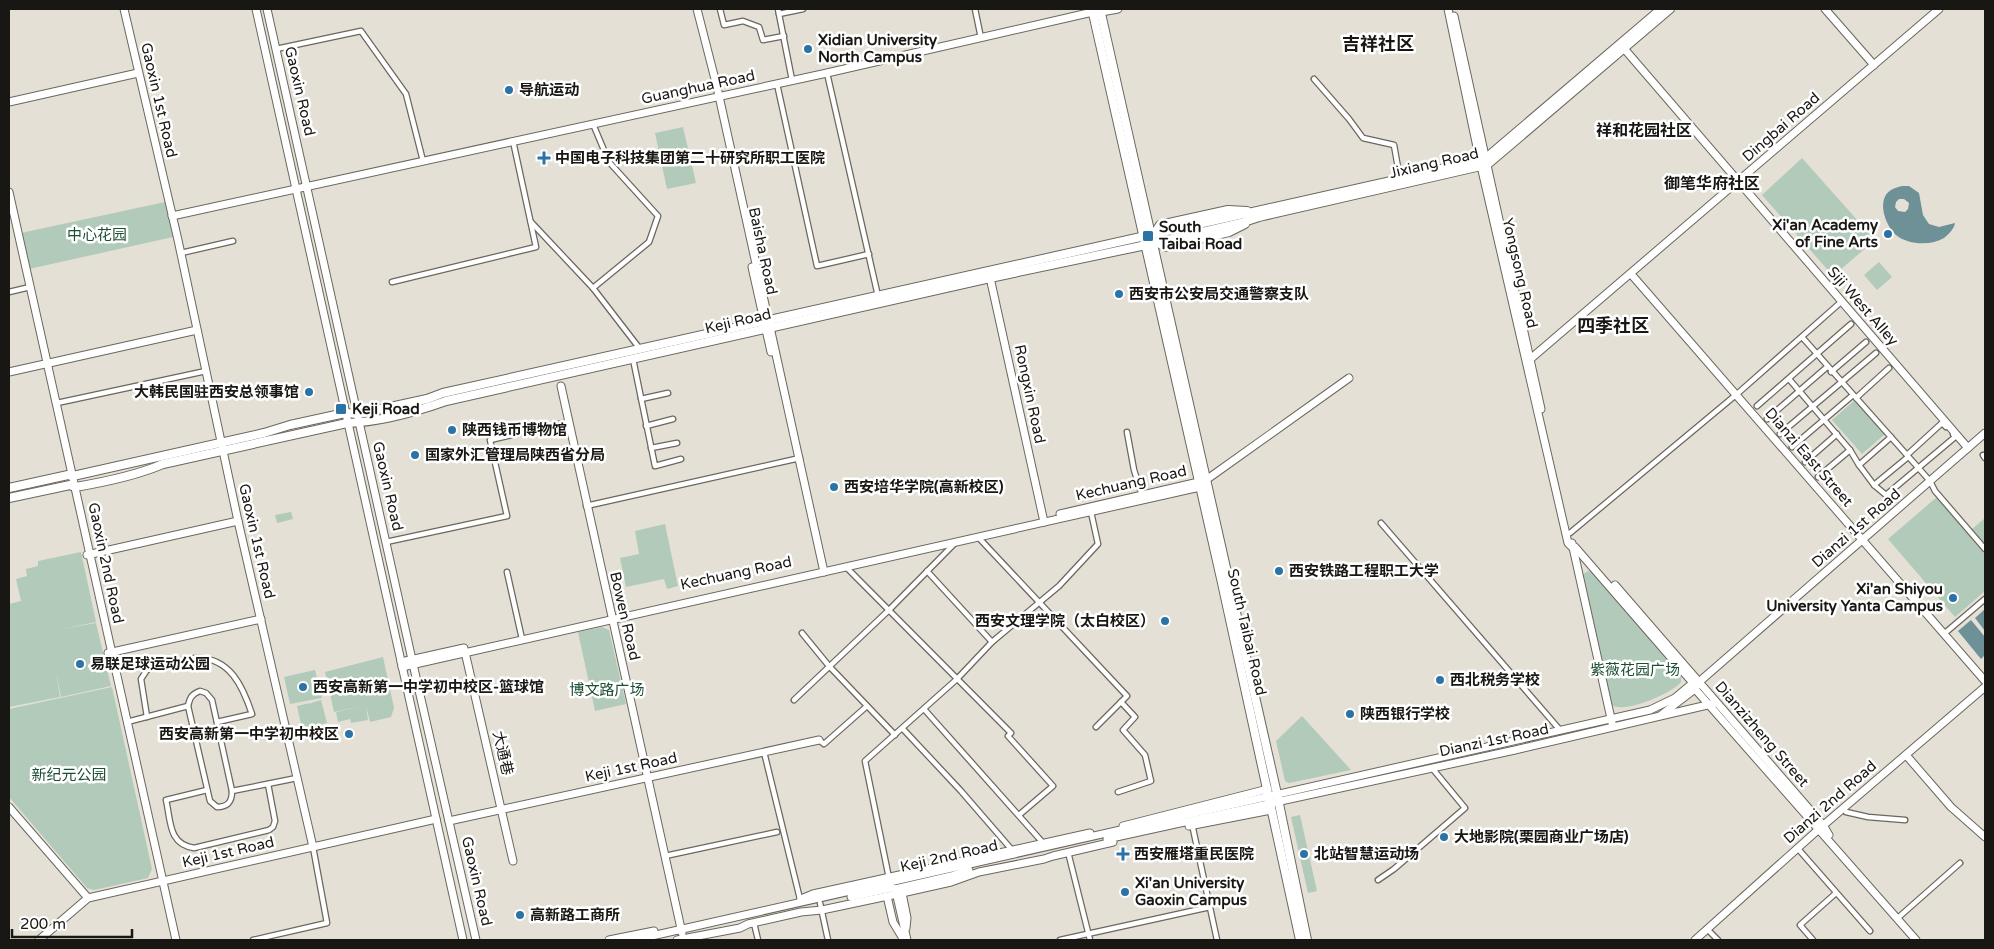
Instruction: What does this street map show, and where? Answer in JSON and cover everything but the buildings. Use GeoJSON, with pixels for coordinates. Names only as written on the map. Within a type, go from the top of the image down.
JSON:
{"type":"FeatureCollection","features":[{"type":"Feature","properties":{"kind":"main road","name":"Jixiang Road"},"geometry":{"type":"LineString","coordinates":[[1622,47],[1661,9]]}},
{"type":"Feature","properties":{"kind":"main road","name":"Jixiang Road"},"geometry":{"type":"LineString","coordinates":[[1150,234],[1254,215],[1484,162],[1670,9]]}},
{"type":"Feature","properties":{"kind":"main road"},"geometry":{"type":"LineString","coordinates":[[1098,10],[1150,234]]}},
{"type":"Feature","properties":{"kind":"main road","name":"Jixiang Road"},"geometry":{"type":"LineString","coordinates":[[1152,243],[1254,215],[1400,179],[1484,162]]}},
{"type":"Feature","properties":{"kind":"main road","name":"South Taibai Road"},"geometry":{"type":"LineString","coordinates":[[1150,234],[1201,483],[1272,799],[1300,940]]}},
{"type":"Feature","properties":{"kind":"main road","name":"Keji Road"},"geometry":{"type":"LineString","coordinates":[[9,488],[348,423],[359,418],[641,350],[767,325],[989,275],[1150,234]]}},
{"type":"Feature","properties":{"kind":"main road","name":"Keji Road"},"geometry":{"type":"LineString","coordinates":[[9,498],[143,473],[163,464],[290,425],[345,413],[359,418],[424,409],[446,401],[633,359],[878,296],[1152,243]]}},
{"type":"Feature","properties":{"kind":"main road","name":"South Taibai Road"},"geometry":{"type":"LineString","coordinates":[[1272,799],[1304,919],[1307,940]]}},
{"type":"Feature","properties":{"kind":"street","name":"Gaoxin 1st Road"},"geometry":{"type":"LineString","coordinates":[[124,9],[181,253],[238,521],[313,846]]}},
{"type":"Feature","properties":{"kind":"street","name":"Gaoxin Road"},"geometry":{"type":"LineString","coordinates":[[256,9],[464,940]]}},
{"type":"Feature","properties":{"kind":"street","name":"Gaoxin Road"},"geometry":{"type":"LineString","coordinates":[[267,9],[412,662],[476,940]]}},
{"type":"Feature","properties":{"kind":"street","name":"Baisha Road"},"geometry":{"type":"LineString","coordinates":[[697,9],[700,33],[717,97],[822,570]]}},
{"type":"Feature","properties":{"kind":"street"},"geometry":{"type":"LineString","coordinates":[[720,9],[724,24],[743,21],[759,27],[763,40],[784,36]]}},
{"type":"Feature","properties":{"kind":"street"},"geometry":{"type":"LineString","coordinates":[[778,9],[792,80]]}},
{"type":"Feature","properties":{"kind":"street"},"geometry":{"type":"LineString","coordinates":[[779,14],[803,9]]}},
{"type":"Feature","properties":{"kind":"street"},"geometry":{"type":"LineString","coordinates":[[975,9],[981,38]]}},
{"type":"Feature","properties":{"kind":"street","name":"Guanghua Road"},"geometry":{"type":"LineString","coordinates":[[173,219],[423,161],[827,73],[1098,10],[1118,9]]}},
{"type":"Feature","properties":{"kind":"street","name":"Yongsong Road"},"geometry":{"type":"LineString","coordinates":[[1448,9],[1484,162]]}},
{"type":"Feature","properties":{"kind":"street","name":"Yongsong Road"},"geometry":{"type":"LineString","coordinates":[[1452,9],[1528,361],[1613,727]]}},
{"type":"Feature","properties":{"kind":"street"},"geometry":{"type":"LineString","coordinates":[[1825,9],[1874,65]]}},
{"type":"Feature","properties":{"kind":"street","name":"Dingbai Road"},"geometry":{"type":"LineString","coordinates":[[1528,361],[1938,9]]}},
{"type":"Feature","properties":{"kind":"street"},"geometry":{"type":"LineString","coordinates":[[276,49],[361,31],[406,94],[423,161]]}},
{"type":"Feature","properties":{"kind":"street","name":"Siji West Alley"},"geometry":{"type":"LineString","coordinates":[[1622,47],[1968,448]]}},
{"type":"Feature","properties":{"kind":"street"},"geometry":{"type":"LineString","coordinates":[[9,102],[138,73]]}},
{"type":"Feature","properties":{"kind":"street"},"geometry":{"type":"LineString","coordinates":[[827,73],[878,296]]}},
{"type":"Feature","properties":{"kind":"street"},"geometry":{"type":"LineString","coordinates":[[1314,79],[1349,118],[1363,138],[1394,145],[1400,179]]}},
{"type":"Feature","properties":{"kind":"street"},"geometry":{"type":"LineString","coordinates":[[777,84],[817,266],[869,254]]}},
{"type":"Feature","properties":{"kind":"street"},"geometry":{"type":"LineString","coordinates":[[593,124],[609,162],[658,216],[649,242],[593,288]]}},
{"type":"Feature","properties":{"kind":"street"},"geometry":{"type":"LineString","coordinates":[[392,282],[536,247],[513,141]]}},
{"type":"Feature","properties":{"kind":"street","name":"Gaoxin 2nd Road"},"geometry":{"type":"LineString","coordinates":[[9,192],[109,653],[176,940]]}},
{"type":"Feature","properties":{"kind":"street","name":"Gaoxin 2nd Road"},"geometry":{"type":"LineString","coordinates":[[9,210],[26,288],[57,404],[70,476]]}},
{"type":"Feature","properties":{"kind":"street"},"geometry":{"type":"LineString","coordinates":[[530,221],[593,288],[641,350]]}},
{"type":"Feature","properties":{"kind":"street"},"geometry":{"type":"LineString","coordinates":[[181,253],[233,241]]}},
{"type":"Feature","properties":{"kind":"street","name":"Dianzi East Street"},"geometry":{"type":"LineString","coordinates":[[1631,274],[1985,681]]}},
{"type":"Feature","properties":{"kind":"street","name":"Rongxin Road"},"geometry":{"type":"LineString","coordinates":[[989,275],[1044,520]]}},
{"type":"Feature","properties":{"kind":"street"},"geometry":{"type":"LineString","coordinates":[[9,292],[26,288]]}},
{"type":"Feature","properties":{"kind":"street"},"geometry":{"type":"LineString","coordinates":[[1568,533],[1737,394],[1841,302]]}},
{"type":"Feature","properties":{"kind":"street"},"geometry":{"type":"LineString","coordinates":[[1757,406],[1851,324]]}},
{"type":"Feature","properties":{"kind":"street"},"geometry":{"type":"LineString","coordinates":[[9,372],[197,330]]}},
{"type":"Feature","properties":{"kind":"street"},"geometry":{"type":"LineString","coordinates":[[1802,337],[1831,372],[1930,481],[1934,491],[1985,549]]}},
{"type":"Feature","properties":{"kind":"street"},"geometry":{"type":"LineString","coordinates":[[1831,372],[1866,342]]}},
{"type":"Feature","properties":{"kind":"street"},"geometry":{"type":"LineString","coordinates":[[1780,434],[1876,353]]}},
{"type":"Feature","properties":{"kind":"street"},"geometry":{"type":"LineString","coordinates":[[633,359],[655,466],[681,459]]}},
{"type":"Feature","properties":{"kind":"street"},"geometry":{"type":"LineString","coordinates":[[1767,419],[1828,367]]}},
{"type":"Feature","properties":{"kind":"street"},"geometry":{"type":"LineString","coordinates":[[1792,447],[1889,368]]}},
{"type":"Feature","properties":{"kind":"street"},"geometry":{"type":"LineString","coordinates":[[57,404],[206,371]]}},
{"type":"Feature","properties":{"kind":"street"},"geometry":{"type":"LineString","coordinates":[[1201,483],[1349,378]]}},
{"type":"Feature","properties":{"kind":"street"},"geometry":{"type":"LineString","coordinates":[[1789,379],[1850,450],[1874,485],[1886,495],[1955,437],[1942,423],[1874,485]]}},
{"type":"Feature","properties":{"kind":"street","name":"Bowen Road"},"geometry":{"type":"LineString","coordinates":[[560,386],[681,935]]}},
{"type":"Feature","properties":{"kind":"street"},"geometry":{"type":"LineString","coordinates":[[641,399],[668,393]]}},
{"type":"Feature","properties":{"kind":"street"},"geometry":{"type":"LineString","coordinates":[[646,426],[673,419]]}},
{"type":"Feature","properties":{"kind":"street"},"geometry":{"type":"LineString","coordinates":[[386,542],[507,516],[490,440],[568,422]]}},
{"type":"Feature","properties":{"kind":"street"},"geometry":{"type":"LineString","coordinates":[[1127,432],[1134,470],[1142,495]]}},
{"type":"Feature","properties":{"kind":"street","name":"Dianzi 1st Road"},"geometry":{"type":"LineString","coordinates":[[1272,799],[1612,719],[1663,705],[1696,684],[1985,433]]}},
{"type":"Feature","properties":{"kind":"street"},"geometry":{"type":"LineString","coordinates":[[1805,462],[1836,434]]}},
{"type":"Feature","properties":{"kind":"street"},"geometry":{"type":"LineString","coordinates":[[1859,465],[1891,437]]}},
{"type":"Feature","properties":{"kind":"street"},"geometry":{"type":"LineString","coordinates":[[651,448],[677,443]]}},
{"type":"Feature","properties":{"kind":"street"},"geometry":{"type":"LineString","coordinates":[[1818,477],[1850,450]]}},
{"type":"Feature","properties":{"kind":"street"},"geometry":{"type":"LineString","coordinates":[[586,506],[798,459]]}},
{"type":"Feature","properties":{"kind":"street","name":"Kechuang Road"},"geometry":{"type":"LineString","coordinates":[[822,570],[846,567],[978,537],[1142,495],[1201,483]]}},
{"type":"Feature","properties":{"kind":"street","name":"Kechuang Road"},"geometry":{"type":"LineString","coordinates":[[412,662],[1044,520],[1091,512],[1201,483]]}},
{"type":"Feature","properties":{"kind":"street"},"geometry":{"type":"LineString","coordinates":[[904,938],[864,761],[957,679],[992,642],[1039,603],[1098,544],[1091,512]]}},
{"type":"Feature","properties":{"kind":"street"},"geometry":{"type":"LineString","coordinates":[[88,555],[238,521]]}},
{"type":"Feature","properties":{"kind":"street"},"geometry":{"type":"LineString","coordinates":[[1381,523],[1560,730]]}},
{"type":"Feature","properties":{"kind":"street"},"geometry":{"type":"LineString","coordinates":[[978,537],[1127,696],[1096,727]]}},
{"type":"Feature","properties":{"kind":"street"},"geometry":{"type":"LineString","coordinates":[[794,700],[889,610],[958,541]]}},
{"type":"Feature","properties":{"kind":"street"},"geometry":{"type":"LineString","coordinates":[[1571,544],[1696,684],[1659,717]]}},
{"type":"Feature","properties":{"kind":"street"},"geometry":{"type":"LineString","coordinates":[[846,567],[1011,733],[1008,736],[1053,786],[1020,815]]}},
{"type":"Feature","properties":{"kind":"street"},"geometry":{"type":"LineString","coordinates":[[927,571],[992,642]]}},
{"type":"Feature","properties":{"kind":"street"},"geometry":{"type":"LineString","coordinates":[[507,572],[521,637]]}},
{"type":"Feature","properties":{"kind":"street"},"geometry":{"type":"LineString","coordinates":[[1945,634],[1985,599]]}},
{"type":"Feature","properties":{"kind":"street"},"geometry":{"type":"LineString","coordinates":[[109,653],[261,618]]}},
{"type":"Feature","properties":{"kind":"street"},"geometry":{"type":"LineString","coordinates":[[802,633],[829,666],[895,735]]}},
{"type":"Feature","properties":{"kind":"street","name":"Kechuang Road"},"geometry":{"type":"LineString","coordinates":[[401,664],[465,652],[521,637]]}},
{"type":"Feature","properties":{"kind":"street","name":"大通巷"},"geometry":{"type":"LineString","coordinates":[[465,652],[513,861]]}},
{"type":"Feature","properties":{"kind":"street","name":"Gaoxin 2nd Road"},"geometry":{"type":"LineString","coordinates":[[109,653],[127,722],[172,940]]}},
{"type":"Feature","properties":{"kind":"street"},"geometry":{"type":"LineString","coordinates":[[147,717],[141,679],[143,674],[147,670],[196,658],[211,660],[226,668],[239,681],[252,714],[217,722]]}},
{"type":"Feature","properties":{"kind":"street","name":"Dianzizheng Street"},"geometry":{"type":"LineString","coordinates":[[1696,684],[1921,940]]}},
{"type":"Feature","properties":{"kind":"street","name":"Dianzi 2nd Road"},"geometry":{"type":"LineString","coordinates":[[1700,940],[1822,829],[1846,812],[1985,687]]}},
{"type":"Feature","properties":{"kind":"street"},"geometry":{"type":"LineString","coordinates":[[200,691],[206,693],[212,700],[232,791],[232,798],[229,804],[217,807],[210,801],[188,706],[189,699],[200,691]]}},
{"type":"Feature","properties":{"kind":"street","name":"Dianzi 2nd Road"},"geometry":{"type":"LineString","coordinates":[[1695,940],[1822,829],[1985,693]]}},
{"type":"Feature","properties":{"kind":"street"},"geometry":{"type":"LineString","coordinates":[[1118,792],[1151,781],[1145,755],[1123,730],[1134,717],[1121,702]]}},
{"type":"Feature","properties":{"kind":"street","name":"Dianzi 1st Road"},"geometry":{"type":"LineString","coordinates":[[1272,799],[1432,768],[1659,717],[1712,703]]}},
{"type":"Feature","properties":{"kind":"street"},"geometry":{"type":"LineString","coordinates":[[127,722],[188,706]]}},
{"type":"Feature","properties":{"kind":"street"},"geometry":{"type":"LineString","coordinates":[[819,740],[824,744],[867,706]]}},
{"type":"Feature","properties":{"kind":"street"},"geometry":{"type":"LineString","coordinates":[[924,709],[1044,844]]}},
{"type":"Feature","properties":{"kind":"street"},"geometry":{"type":"LineString","coordinates":[[902,729],[961,791],[1012,850]]}},
{"type":"Feature","properties":{"kind":"street","name":"Keji 1st Road"},"geometry":{"type":"LineString","coordinates":[[450,821],[819,740]]}},
{"type":"Feature","properties":{"kind":"street"},"geometry":{"type":"LineString","coordinates":[[764,752],[800,899]]}},
{"type":"Feature","properties":{"kind":"street"},"geometry":{"type":"LineString","coordinates":[[1908,756],[1951,806],[1985,837]]}},
{"type":"Feature","properties":{"kind":"street"},"geometry":{"type":"LineString","coordinates":[[1378,880],[1394,869],[1465,808],[1432,768]]}},
{"type":"Feature","properties":{"kind":"street"},"geometry":{"type":"LineString","coordinates":[[232,791],[297,778]]}},
{"type":"Feature","properties":{"kind":"street"},"geometry":{"type":"LineString","coordinates":[[207,790],[166,800],[175,840],[184,847],[194,848],[269,830],[273,827],[275,821],[268,784]]}},
{"type":"Feature","properties":{"kind":"street"},"geometry":{"type":"LineString","coordinates":[[893,889],[1012,850],[1196,809],[1225,800],[1272,799]]}},
{"type":"Feature","properties":{"kind":"street","name":"Keji 2nd Road"},"geometry":{"type":"LineString","coordinates":[[634,940],[681,935],[951,876],[969,870],[1192,823],[1272,799]]}},
{"type":"Feature","properties":{"kind":"street","name":"Keji 2nd Road"},"geometry":{"type":"LineString","coordinates":[[654,940],[821,907],[1198,814],[1272,799]]}},
{"type":"Feature","properties":{"kind":"street"},"geometry":{"type":"LineString","coordinates":[[9,807],[88,898]]}},
{"type":"Feature","properties":{"kind":"street"},"geometry":{"type":"LineString","coordinates":[[1846,812],[1868,817],[1905,820]]}},
{"type":"Feature","properties":{"kind":"street","name":"Keji 1st Road"},"geometry":{"type":"LineString","coordinates":[[39,940],[88,898],[436,819]]}},
{"type":"Feature","properties":{"kind":"street"},"geometry":{"type":"LineString","coordinates":[[681,935],[813,894],[893,889],[951,882],[979,872],[1035,861],[1192,823],[1217,940]]}},
{"type":"Feature","properties":{"kind":"street","name":"Dianzizheng Street"},"geometry":{"type":"LineString","coordinates":[[1822,829],[1916,940]]}},
{"type":"Feature","properties":{"kind":"street"},"geometry":{"type":"LineString","coordinates":[[665,856],[777,832]]}},
{"type":"Feature","properties":{"kind":"street"},"geometry":{"type":"LineString","coordinates":[[253,940],[327,923],[313,846]]}},
{"type":"Feature","properties":{"kind":"street"},"geometry":{"type":"LineString","coordinates":[[1800,851],[1870,931]]}},
{"type":"Feature","properties":{"kind":"street"},"geometry":{"type":"LineString","coordinates":[[1068,852],[1090,940]]}},
{"type":"Feature","properties":{"kind":"street"},"geometry":{"type":"LineString","coordinates":[[1900,916],[1960,863]]}},
{"type":"Feature","properties":{"kind":"street"},"geometry":{"type":"LineString","coordinates":[[1813,940],[1800,925],[1836,892]]}},
{"type":"Feature","properties":{"kind":"street"},"geometry":{"type":"LineString","coordinates":[[610,940],[730,930],[821,907],[828,940]]}},
{"type":"Feature","properties":{"kind":"street"},"geometry":{"type":"LineString","coordinates":[[1060,940],[1210,907]]}},
{"type":"Feature","properties":{"kind":"street"},"geometry":{"type":"LineString","coordinates":[[754,923],[758,940]]}},
{"type":"Feature","properties":{"kind":"street"},"geometry":{"type":"LineString","coordinates":[[1710,932],[1718,940]]}},
{"type":"Feature","properties":{"kind":"green space"},"geometry":{"type":"Polygon","coordinates":[[[683,127],[696,183],[667,189],[655,133],[683,127]]]}},
{"type":"Feature","properties":{"kind":"green space"},"geometry":{"type":"Polygon","coordinates":[[[1802,158],[1875,240],[1833,276],[1762,195],[1802,158]]]}},
{"type":"Feature","properties":{"kind":"green space","name":"中心花园"},"geometry":{"type":"Polygon","coordinates":[[[165,202],[173,237],[29,269],[21,233],[165,202]]]}},
{"type":"Feature","properties":{"kind":"green space"},"geometry":{"type":"Polygon","coordinates":[[[1879,262],[1892,277],[1877,290],[1864,275],[1879,262]]]}},
{"type":"Feature","properties":{"kind":"green space"},"geometry":{"type":"Polygon","coordinates":[[[1855,400],[1885,434],[1862,454],[1832,420],[1855,400]]]}},
{"type":"Feature","properties":{"kind":"green space"},"geometry":{"type":"Polygon","coordinates":[[[1937,497],[1985,553],[1985,591],[1955,617],[1888,539],[1937,497]]]}},
{"type":"Feature","properties":{"kind":"green space"},"geometry":{"type":"Polygon","coordinates":[[[291,512],[293,519],[277,523],[275,515],[291,512]]]}},
{"type":"Feature","properties":{"kind":"green space"},"geometry":{"type":"Polygon","coordinates":[[[1985,518],[1985,546],[1971,530],[1985,518]]]}},
{"type":"Feature","properties":{"kind":"green space"},"geometry":{"type":"Polygon","coordinates":[[[665,524],[678,586],[667,589],[664,579],[626,587],[620,558],[639,554],[635,531],[665,524]]]}},
{"type":"Feature","properties":{"kind":"green space"},"geometry":{"type":"Polygon","coordinates":[[[81,552],[96,622],[62,629],[96,623],[111,686],[61,697],[56,672],[60,697],[9,707],[9,604],[21,601],[16,579],[27,576],[26,569],[38,566],[38,561],[81,552]]]}},
{"type":"Feature","properties":{"kind":"green space","name":"紫薇花园广场"},"geometry":{"type":"Polygon","coordinates":[[[1588,571],[1592,572],[1681,675],[1681,682],[1669,692],[1637,705],[1618,707],[1612,705],[1582,575],[1588,571]]]}},
{"type":"Feature","properties":{"kind":"green space","name":"博文路广场"},"geometry":{"type":"Polygon","coordinates":[[[602,627],[609,630],[626,704],[595,711],[578,632],[602,627]]]}},
{"type":"Feature","properties":{"kind":"green space"},"geometry":{"type":"Polygon","coordinates":[[[383,657],[394,708],[391,717],[370,722],[366,706],[368,720],[351,723],[350,719],[338,722],[336,712],[366,705],[334,712],[325,672],[383,657]]]}},
{"type":"Feature","properties":{"kind":"green space","name":"西安高新第一中学初中校区-篮球馆"},"geometry":{"type":"Polygon","coordinates":[[[315,670],[322,698],[290,704],[284,677],[315,670]]]}},
{"type":"Feature","properties":{"kind":"green space","name":"新纪元公园"},"geometry":{"type":"Polygon","coordinates":[[[112,687],[152,869],[148,878],[94,890],[87,888],[9,797],[9,709],[112,687]]]}},
{"type":"Feature","properties":{"kind":"green space"},"geometry":{"type":"Polygon","coordinates":[[[321,700],[327,723],[302,729],[297,706],[310,703],[311,705],[311,703],[321,700]]]}},
{"type":"Feature","properties":{"kind":"green space"},"geometry":{"type":"Polygon","coordinates":[[[1302,716],[1351,770],[1289,783],[1285,781],[1276,741],[1302,716]]]}},
{"type":"Feature","properties":{"kind":"green space","name":"北站智慧运动场"},"geometry":{"type":"Polygon","coordinates":[[[1300,815],[1317,891],[1308,893],[1291,817],[1300,815]]]}},
{"type":"Feature","properties":{"kind":"water"},"geometry":{"type":"Polygon","coordinates":[[[1909,186],[1919,193],[1923,215],[1929,224],[1939,227],[1955,223],[1954,227],[1944,238],[1939,241],[1920,243],[1907,241],[1892,231],[1884,212],[1884,199],[1886,194],[1892,189],[1909,186]],[[1899,199],[1896,202],[1895,207],[1898,211],[1905,212],[1908,209],[1909,203],[1904,199],[1899,199]]]}},
{"type":"Feature","properties":{"kind":"water"},"geometry":{"type":"Polygon","coordinates":[[[1985,609],[1985,631],[1975,618],[1985,609]]]}},
{"type":"Feature","properties":{"kind":"water"},"geometry":{"type":"Polygon","coordinates":[[[1971,620],[1985,637],[1985,655],[1981,659],[1958,631],[1971,620]]]}},
{"type":"Feature","properties":{"kind":"place","name":"Xidian University North Campus"},"geometry":{"type":"Point","coordinates":[808,49]}},
{"type":"Feature","properties":{"kind":"place","name":"导航运动"},"geometry":{"type":"Point","coordinates":[509,90]}},
{"type":"Feature","properties":{"kind":"place","name":"中国电子科技集团第二十研究所职工医院"},"geometry":{"type":"Point","coordinates":[544,158]}},
{"type":"Feature","properties":{"kind":"place","name":"Xi'an Academy of Fine Arts"},"geometry":{"type":"Point","coordinates":[1888,234]}},
{"type":"Feature","properties":{"kind":"place","name":"South Taibai Road"},"geometry":{"type":"Point","coordinates":[1148,236]}},
{"type":"Feature","properties":{"kind":"place","name":"西安市公安局交通警察支队"},"geometry":{"type":"Point","coordinates":[1119,294]}},
{"type":"Feature","properties":{"kind":"place","name":"大韩民国驻西安总领事馆"},"geometry":{"type":"Point","coordinates":[309,392]}},
{"type":"Feature","properties":{"kind":"place","name":"Keji Road"},"geometry":{"type":"Point","coordinates":[341,409]}},
{"type":"Feature","properties":{"kind":"place","name":"陕西钱币博物馆"},"geometry":{"type":"Point","coordinates":[452,430]}},
{"type":"Feature","properties":{"kind":"place","name":"国家外汇管理局陕西省分局"},"geometry":{"type":"Point","coordinates":[415,455]}},
{"type":"Feature","properties":{"kind":"place","name":"西安培华学院(高新校区)"},"geometry":{"type":"Point","coordinates":[834,487]}},
{"type":"Feature","properties":{"kind":"place","name":"西安铁路工程职工大学"},"geometry":{"type":"Point","coordinates":[1279,571]}},
{"type":"Feature","properties":{"kind":"place","name":"Xi'an Shiyou University Yanta Campus"},"geometry":{"type":"Point","coordinates":[1953,598]}},
{"type":"Feature","properties":{"kind":"place","name":"西安文理学院（太白校区）"},"geometry":{"type":"Point","coordinates":[1165,621]}},
{"type":"Feature","properties":{"kind":"place","name":"易联足球运动公园"},"geometry":{"type":"Point","coordinates":[80,664]}},
{"type":"Feature","properties":{"kind":"place","name":"西北税务学校"},"geometry":{"type":"Point","coordinates":[1440,680]}},
{"type":"Feature","properties":{"kind":"place","name":"西安高新第一中学初中校区-篮球馆"},"geometry":{"type":"Point","coordinates":[303,687]}},
{"type":"Feature","properties":{"kind":"place","name":"陕西银行学校"},"geometry":{"type":"Point","coordinates":[1350,714]}},
{"type":"Feature","properties":{"kind":"place","name":"西安高新第一中学初中校区"},"geometry":{"type":"Point","coordinates":[349,734]}},
{"type":"Feature","properties":{"kind":"place","name":"大地影院(栗园商业广场店)"},"geometry":{"type":"Point","coordinates":[1444,837]}},
{"type":"Feature","properties":{"kind":"place","name":"西安雁塔重民医院"},"geometry":{"type":"Point","coordinates":[1123,854]}},
{"type":"Feature","properties":{"kind":"place","name":"北站智慧运动场"},"geometry":{"type":"Point","coordinates":[1304,854]}},
{"type":"Feature","properties":{"kind":"place","name":"Xi'an University Gaoxin Campus"},"geometry":{"type":"Point","coordinates":[1125,892]}},
{"type":"Feature","properties":{"kind":"place","name":"高新路工商所"},"geometry":{"type":"Point","coordinates":[520,915]}},
{"type":"Feature","properties":{"kind":"district","name":"吉祥社区"},"geometry":{"type":"Point","coordinates":[1378,44]}},
{"type":"Feature","properties":{"kind":"district","name":"祥和花园社区"},"geometry":{"type":"Point","coordinates":[1644,131]}},
{"type":"Feature","properties":{"kind":"district","name":"御笔华府社区"},"geometry":{"type":"Point","coordinates":[1712,184]}},
{"type":"Feature","properties":{"kind":"district","name":"四季社区"},"geometry":{"type":"Point","coordinates":[1613,326]}}]}
